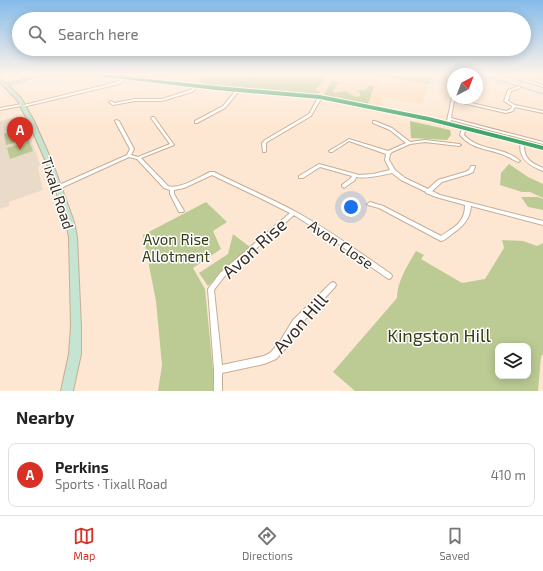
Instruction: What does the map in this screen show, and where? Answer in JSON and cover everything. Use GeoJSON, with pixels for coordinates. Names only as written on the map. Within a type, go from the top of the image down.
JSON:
{"type":"FeatureCollection","features":[{"type":"Feature","properties":{"kind":"highway"},"geometry":{"type":"LineString","coordinates":[[264,92],[320,97],[449,121],[464,127],[543,148]]}},
{"type":"Feature","properties":{"kind":"street","name":"Tixall Road"},"geometry":{"type":"LineString","coordinates":[[11,92],[23,105],[48,158],[59,187],[73,237],[76,327],[75,354],[67,391]]}},
{"type":"Feature","properties":{"kind":"street"},"geometry":{"type":"LineString","coordinates":[[0,109],[76,92]]}},
{"type":"Feature","properties":{"kind":"street"},"geometry":{"type":"LineString","coordinates":[[113,105],[135,100],[162,100],[187,92]]}},
{"type":"Feature","properties":{"kind":"street"},"geometry":{"type":"LineString","coordinates":[[196,122],[224,107],[236,92]]}},
{"type":"Feature","properties":{"kind":"street"},"geometry":{"type":"LineString","coordinates":[[509,92],[506,101],[514,106],[543,112]]}},
{"type":"Feature","properties":{"kind":"street"},"geometry":{"type":"LineString","coordinates":[[264,151],[264,143],[266,141],[312,114],[320,97]]}},
{"type":"Feature","properties":{"kind":"street"},"geometry":{"type":"LineString","coordinates":[[514,106],[512,110],[506,112],[453,99],[449,121],[543,143]]}},
{"type":"Feature","properties":{"kind":"street"},"geometry":{"type":"LineString","coordinates":[[59,187],[129,156],[138,158],[172,145],[153,118]]}},
{"type":"Feature","properties":{"kind":"street"},"geometry":{"type":"LineString","coordinates":[[117,121],[132,149],[129,156]]}},
{"type":"Feature","properties":{"kind":"street"},"geometry":{"type":"LineString","coordinates":[[374,122],[390,129],[409,143]]}},
{"type":"Feature","properties":{"kind":"street"},"geometry":{"type":"LineString","coordinates":[[464,127],[462,135],[470,142],[512,155],[518,161]]}},
{"type":"Feature","properties":{"kind":"street"},"geometry":{"type":"LineString","coordinates":[[332,151],[349,140],[388,153]]}},
{"type":"Feature","properties":{"kind":"street"},"geometry":{"type":"LineString","coordinates":[[459,145],[425,141],[409,143],[394,148],[388,153],[387,160],[393,171],[403,179],[428,192],[448,199],[543,223]]}},
{"type":"Feature","properties":{"kind":"street"},"geometry":{"type":"LineString","coordinates":[[522,143],[521,151],[524,157],[543,170]]}},
{"type":"Feature","properties":{"kind":"street"},"geometry":{"type":"LineString","coordinates":[[138,158],[166,187],[172,189],[172,194],[181,211]]}},
{"type":"Feature","properties":{"kind":"street"},"geometry":{"type":"LineString","coordinates":[[301,177],[319,165],[355,175],[373,175],[393,171]]}},
{"type":"Feature","properties":{"kind":"street"},"geometry":{"type":"LineString","coordinates":[[428,192],[440,182],[471,171],[473,166]]}},
{"type":"Feature","properties":{"kind":"street","name":"Avon Rise"},"geometry":{"type":"LineString","coordinates":[[172,189],[182,187],[212,173],[293,213],[222,275],[212,289],[218,370],[218,391]]}},
{"type":"Feature","properties":{"kind":"street"},"geometry":{"type":"LineString","coordinates":[[344,186],[354,179],[355,175]]}},
{"type":"Feature","properties":{"kind":"street"},"geometry":{"type":"LineString","coordinates":[[370,204],[381,207],[441,239],[466,220],[468,204]]}},
{"type":"Feature","properties":{"kind":"street","name":"Avon Close"},"geometry":{"type":"LineString","coordinates":[[293,213],[389,276]]}},
{"type":"Feature","properties":{"kind":"street","name":"Avon Hill"},"geometry":{"type":"LineString","coordinates":[[218,370],[264,360],[272,356],[282,346],[296,323],[333,285]]}},
{"type":"Feature","properties":{"kind":"shaded area"},"geometry":{"type":"Polygon","coordinates":[[[295,92],[426,92],[422,104],[384,97],[380,106],[295,92]]]}},
{"type":"Feature","properties":{"kind":"shaded area"},"geometry":{"type":"Polygon","coordinates":[[[22,116],[40,164],[38,168],[43,190],[9,202],[9,206],[0,209],[0,121],[22,116]]]}},
{"type":"Feature","properties":{"kind":"green space"},"geometry":{"type":"Polygon","coordinates":[[[284,92],[319,92],[318,95],[284,92]]]}},
{"type":"Feature","properties":{"kind":"green space"},"geometry":{"type":"Polygon","coordinates":[[[325,92],[347,92],[356,97],[360,96],[359,92],[372,92],[368,104],[323,96],[325,92]]]}},
{"type":"Feature","properties":{"kind":"green space"},"geometry":{"type":"Polygon","coordinates":[[[410,121],[450,130],[451,135],[447,140],[411,138],[410,121]]]}},
{"type":"Feature","properties":{"kind":"green space"},"geometry":{"type":"Polygon","coordinates":[[[24,129],[28,139],[6,145],[4,134],[24,129]]]}},
{"type":"Feature","properties":{"kind":"green space"},"geometry":{"type":"Polygon","coordinates":[[[29,141],[33,151],[10,159],[7,148],[29,141]]]}},
{"type":"Feature","properties":{"kind":"green space"},"geometry":{"type":"Polygon","coordinates":[[[509,164],[528,177],[543,184],[543,198],[530,192],[522,192],[500,185],[501,173],[509,164]]]}},
{"type":"Feature","properties":{"kind":"green space"},"geometry":{"type":"Polygon","coordinates":[[[521,197],[538,197],[543,199],[543,210],[528,207],[521,197]]]}},
{"type":"Feature","properties":{"kind":"green space","name":"Avon Rise Allotment"},"geometry":{"type":"Polygon","coordinates":[[[206,202],[227,222],[213,231],[221,249],[193,268],[205,289],[213,370],[213,391],[158,391],[162,365],[156,301],[143,235],[206,202]]]}},
{"type":"Feature","properties":{"kind":"green space"},"geometry":{"type":"Polygon","coordinates":[[[233,234],[250,247],[208,286],[199,273],[228,254],[233,234]]]}},
{"type":"Feature","properties":{"kind":"green space","name":"Kingston Hill"},"geometry":{"type":"Polygon","coordinates":[[[502,240],[523,241],[537,246],[543,243],[543,354],[541,357],[538,391],[355,391],[333,372],[397,298],[397,292],[401,279],[416,251],[424,255],[421,259],[462,283],[485,279],[504,248],[502,240]]]}},
{"type":"Feature","properties":{"kind":"waterway"},"geometry":{"type":"LineString","coordinates":[[537,92],[543,94]]}},
{"type":"Feature","properties":{"kind":"place","name":"Perkins"},"geometry":{"type":"Point","coordinates":[20,150]}}]}
